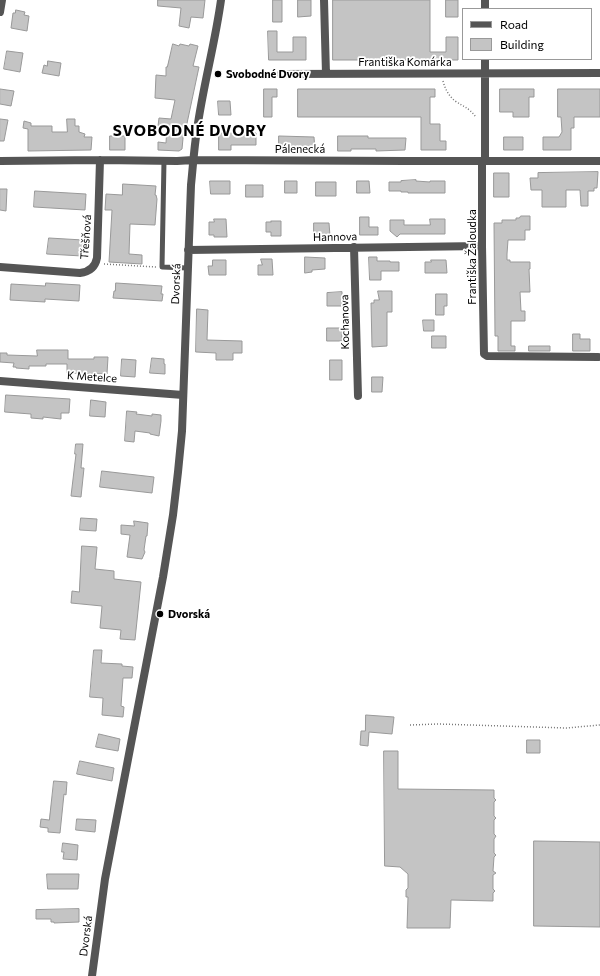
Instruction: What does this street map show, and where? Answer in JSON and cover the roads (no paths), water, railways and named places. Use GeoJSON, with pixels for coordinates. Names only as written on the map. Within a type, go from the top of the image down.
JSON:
{"type":"FeatureCollection","features":[{"type":"Feature","properties":{"kind":"street"},"geometry":{"type":"LineString","coordinates":[[0,12],[2,0]]}},
{"type":"Feature","properties":{"kind":"street","name":"Dvorská"},"geometry":{"type":"LineString","coordinates":[[93,975],[105,879],[172,529],[178,472],[183,395],[193,160],[197,129],[221,0]]}},
{"type":"Feature","properties":{"kind":"street"},"geometry":{"type":"LineString","coordinates":[[324,0],[326,74]]}},
{"type":"Feature","properties":{"kind":"street"},"geometry":{"type":"LineString","coordinates":[[483,161],[485,60]]}},
{"type":"Feature","properties":{"kind":"street","name":"Františka Komárka"},"geometry":{"type":"LineString","coordinates":[[281,74],[600,73]]}},
{"type":"Feature","properties":{"kind":"street","name":"Třešňová"},"geometry":{"type":"LineString","coordinates":[[0,267],[80,273],[89,271],[96,264],[98,258],[100,160]]}},
{"type":"Feature","properties":{"kind":"street","name":"Pálenecká"},"geometry":{"type":"LineString","coordinates":[[0,161],[600,161]]}},
{"type":"Feature","properties":{"kind":"street","name":"Františka Žaloudka"},"geometry":{"type":"LineString","coordinates":[[483,161],[482,246],[484,354],[487,356],[598,357]]}},
{"type":"Feature","properties":{"kind":"street","name":"Hannova"},"geometry":{"type":"LineString","coordinates":[[188,250],[482,246]]}},
{"type":"Feature","properties":{"kind":"street","name":"Kochanova"},"geometry":{"type":"LineString","coordinates":[[354,247],[358,396]]}},
{"type":"Feature","properties":{"kind":"street","name":"K Metelce"},"geometry":{"type":"LineString","coordinates":[[0,381],[183,395]]}},
{"type":"Feature","properties":{"kind":"lane"},"geometry":{"type":"LineString","coordinates":[[164,161],[162,267],[188,268]]}},
{"type":"Feature","properties":{"kind":"place","name":"Svobodné Dvory"},"geometry":{"type":"Point","coordinates":[218,74]}},
{"type":"Feature","properties":{"kind":"place","name":"Dvorská"},"geometry":{"type":"Point","coordinates":[160,614]}},
{"type":"Feature","properties":{"kind":"district","name":"SVOBODNÉ DVORY"},"geometry":{"type":"Point","coordinates":[190,131]}}]}
